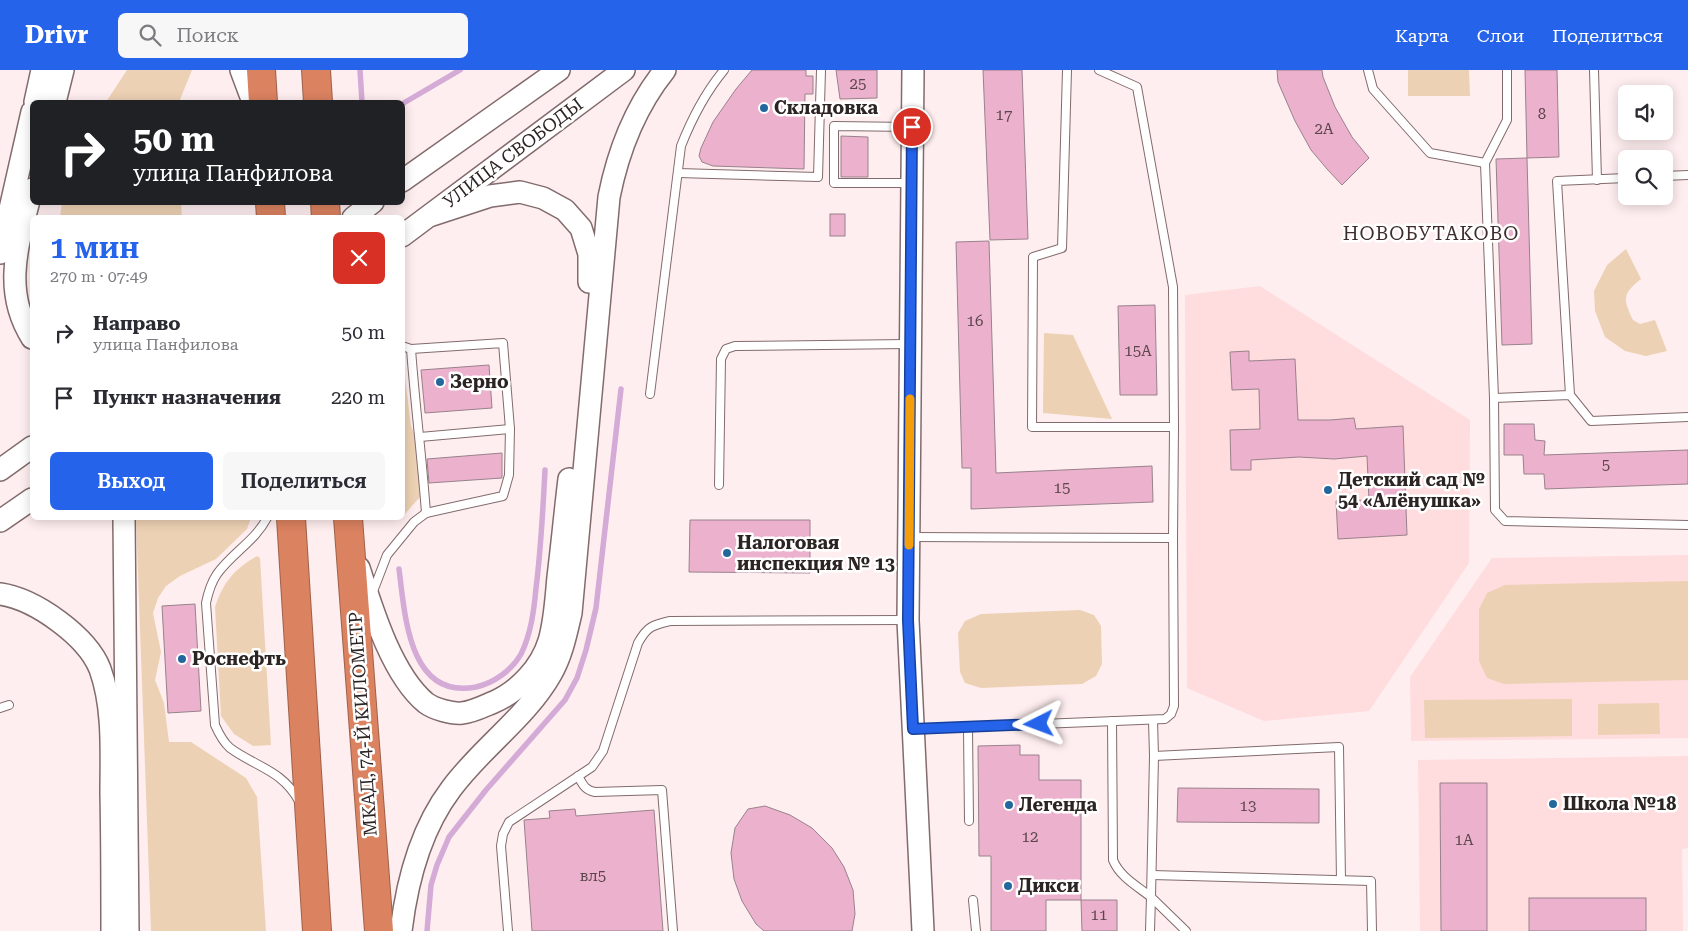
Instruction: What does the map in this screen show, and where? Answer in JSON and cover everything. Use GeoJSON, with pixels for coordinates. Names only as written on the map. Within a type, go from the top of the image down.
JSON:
{"type":"FeatureCollection","features":[{"type":"Feature","properties":{"kind":"highway"},"geometry":{"type":"LineString","coordinates":[[261,70],[263,100]]}},
{"type":"Feature","properties":{"kind":"highway"},"geometry":{"type":"LineString","coordinates":[[316,70],[318,100]]}},
{"type":"Feature","properties":{"kind":"highway"},"geometry":{"type":"LineString","coordinates":[[291,520],[318,931]]}},
{"type":"Feature","properties":{"kind":"highway","name":"МКАД, 74-Й КИЛОМЕТР"},"geometry":{"type":"LineString","coordinates":[[348,526],[379,931]]}},
{"type":"Feature","properties":{"kind":"main road"},"geometry":{"type":"LineString","coordinates":[[35,100],[42,70]]}},
{"type":"Feature","properties":{"kind":"main road"},"geometry":{"type":"LineString","coordinates":[[56,100],[63,70]]}},
{"type":"Feature","properties":{"kind":"main road"},"geometry":{"type":"LineString","coordinates":[[241,70],[252,100]]}},
{"type":"Feature","properties":{"kind":"main road"},"geometry":{"type":"LineString","coordinates":[[405,179],[559,70]]}},
{"type":"Feature","properties":{"kind":"main road","name":"УЛИЦА СВОБОДЫ"},"geometry":{"type":"LineString","coordinates":[[405,234],[624,70]]}},
{"type":"Feature","properties":{"kind":"main road"},"geometry":{"type":"LineString","coordinates":[[401,931],[405,901],[418,851],[432,817],[451,789],[476,759],[533,700],[551,674],[563,647],[571,613],[609,198],[614,173],[632,124],[655,82],[666,70]]}},
{"type":"Feature","properties":{"kind":"main road"},"geometry":{"type":"LineString","coordinates":[[913,70],[908,620],[923,931]]}},
{"type":"Feature","properties":{"kind":"main road"},"geometry":{"type":"LineString","coordinates":[[0,253],[30,121]]}},
{"type":"Feature","properties":{"kind":"main road"},"geometry":{"type":"LineString","coordinates":[[348,526],[368,611],[404,677],[427,704],[445,711],[462,713],[479,708],[501,699],[520,685],[537,666],[549,642],[555,610],[590,289],[589,254],[581,228],[565,210],[543,198],[520,192],[490,196],[432,215]]}},
{"type":"Feature","properties":{"kind":"main road"},"geometry":{"type":"LineString","coordinates":[[30,198],[17,255],[15,290],[20,317],[30,334]]}},
{"type":"Feature","properties":{"kind":"main road"},"geometry":{"type":"LineString","coordinates":[[356,215],[369,205]]}},
{"type":"Feature","properties":{"kind":"main road"},"geometry":{"type":"LineString","coordinates":[[0,470],[30,448]]}},
{"type":"Feature","properties":{"kind":"main road"},"geometry":{"type":"LineString","coordinates":[[0,521],[30,500]]}},
{"type":"Feature","properties":{"kind":"main road"},"geometry":{"type":"LineString","coordinates":[[124,520],[128,931]]}},
{"type":"Feature","properties":{"kind":"main road"},"geometry":{"type":"LineString","coordinates":[[0,594],[38,607],[64,624],[86,646],[99,668],[108,702],[111,754],[112,931]]}},
{"type":"Feature","properties":{"kind":"main road"},"geometry":{"type":"LineString","coordinates":[[308,931],[313,865]]}},
{"type":"Feature","properties":{"kind":"lane"},"geometry":{"type":"LineString","coordinates":[[650,394],[681,146],[691,120],[711,86],[724,70]]}},
{"type":"Feature","properties":{"kind":"lane"},"geometry":{"type":"LineString","coordinates":[[678,173],[818,178],[821,70]]}},
{"type":"Feature","properties":{"kind":"lane"},"geometry":{"type":"LineString","coordinates":[[1067,70],[1062,248],[1033,256],[1032,427],[1174,428]]}},
{"type":"Feature","properties":{"kind":"lane"},"geometry":{"type":"LineString","coordinates":[[913,729],[1165,719],[1171,714],[1174,706],[1173,287],[1137,87],[1099,70]]}},
{"type":"Feature","properties":{"kind":"lane"},"geometry":{"type":"LineString","coordinates":[[1368,70],[1373,89],[1430,153],[1485,162]]}},
{"type":"Feature","properties":{"kind":"lane"},"geometry":{"type":"LineString","coordinates":[[1507,70],[1507,120],[1485,162],[1494,398],[1495,510],[1505,521],[1688,525]]}},
{"type":"Feature","properties":{"kind":"lane"},"geometry":{"type":"LineString","coordinates":[[1594,70],[1597,180]]}},
{"type":"Feature","properties":{"kind":"lane"},"geometry":{"type":"LineString","coordinates":[[911,184],[834,183],[834,126],[912,127]]}},
{"type":"Feature","properties":{"kind":"lane"},"geometry":{"type":"LineString","coordinates":[[1673,176],[1688,175]]}},
{"type":"Feature","properties":{"kind":"lane"},"geometry":{"type":"LineString","coordinates":[[1618,179],[1558,182],[1570,395],[1591,421],[1688,417]]}},
{"type":"Feature","properties":{"kind":"lane"},"geometry":{"type":"LineString","coordinates":[[368,611],[377,578],[388,555],[414,522],[426,513],[503,496],[509,475],[510,428],[503,342],[411,349],[405,347]]}},
{"type":"Feature","properties":{"kind":"lane"},"geometry":{"type":"LineString","coordinates":[[718,485],[721,359],[726,349],[735,346],[910,344]]}},
{"type":"Feature","properties":{"kind":"lane"},"geometry":{"type":"LineString","coordinates":[[411,349],[426,513]]}},
{"type":"Feature","properties":{"kind":"lane"},"geometry":{"type":"LineString","coordinates":[[1494,398],[1570,395]]}},
{"type":"Feature","properties":{"kind":"lane"},"geometry":{"type":"LineString","coordinates":[[420,437],[510,428]]}},
{"type":"Feature","properties":{"kind":"lane"},"geometry":{"type":"LineString","coordinates":[[266,520],[258,533],[217,574],[206,603],[215,725],[220,737],[229,747],[277,774],[294,792],[310,822]]}},
{"type":"Feature","properties":{"kind":"lane"},"geometry":{"type":"LineString","coordinates":[[909,537],[1173,538]]}},
{"type":"Feature","properties":{"kind":"lane"},"geometry":{"type":"LineString","coordinates":[[508,931],[501,846],[509,822],[592,767],[603,751],[638,643],[644,631],[654,624],[670,621],[908,620]]}},
{"type":"Feature","properties":{"kind":"lane"},"geometry":{"type":"LineString","coordinates":[[358,664],[365,629]]}},
{"type":"Feature","properties":{"kind":"lane"},"geometry":{"type":"LineString","coordinates":[[0,708],[9,705]]}},
{"type":"Feature","properties":{"kind":"lane"},"geometry":{"type":"LineString","coordinates":[[1150,931],[1154,756],[1153,720]]}},
{"type":"Feature","properties":{"kind":"lane"},"geometry":{"type":"LineString","coordinates":[[1112,721],[1113,860],[1117,869],[1124,877],[1151,897],[1186,931]]}},
{"type":"Feature","properties":{"kind":"lane"},"geometry":{"type":"LineString","coordinates":[[968,728],[970,821]]}},
{"type":"Feature","properties":{"kind":"lane"},"geometry":{"type":"LineString","coordinates":[[1154,756],[1339,747],[1341,880]]}},
{"type":"Feature","properties":{"kind":"lane"},"geometry":{"type":"LineString","coordinates":[[578,776],[584,787],[589,791],[662,790],[673,931]]}},
{"type":"Feature","properties":{"kind":"lane"},"geometry":{"type":"LineString","coordinates":[[1152,875],[1371,881],[1372,931]]}},
{"type":"Feature","properties":{"kind":"lane"},"geometry":{"type":"LineString","coordinates":[[973,900],[976,931]]}},
{"type":"Feature","properties":{"kind":"shaded area"},"geometry":{"type":"Polygon","coordinates":[[[127,70],[192,70],[180,100],[107,100],[127,70]]]}},
{"type":"Feature","properties":{"kind":"shaded area"},"geometry":{"type":"Polygon","coordinates":[[[1408,70],[1469,70],[1470,96],[1408,96],[1408,70]]]}},
{"type":"Feature","properties":{"kind":"shaded area"},"geometry":{"type":"Polygon","coordinates":[[[62,205],[181,205],[182,215],[60,215],[62,205]]]}},
{"type":"Feature","properties":{"kind":"shaded area"},"geometry":{"type":"Polygon","coordinates":[[[1626,249],[1641,279],[1627,293],[1627,307],[1633,320],[1640,324],[1655,320],[1667,351],[1646,356],[1625,351],[1605,337],[1595,311],[1594,291],[1607,265],[1626,249]]]}},
{"type":"Feature","properties":{"kind":"shaded area","name":"Детский сад № 54 «Алёнушка»"},"geometry":{"type":"Polygon","coordinates":[[[1260,286],[1470,420],[1469,563],[1369,711],[1264,721],[1187,688],[1185,295],[1260,286]]]}},
{"type":"Feature","properties":{"kind":"shaded area"},"geometry":{"type":"Polygon","coordinates":[[[1044,333],[1073,335],[1112,419],[1043,413],[1044,333]]]}},
{"type":"Feature","properties":{"kind":"shaded area"},"geometry":{"type":"Polygon","coordinates":[[[405,377],[411,426],[417,440],[420,497],[405,514],[405,377]]]}},
{"type":"Feature","properties":{"kind":"shaded area"},"geometry":{"type":"Polygon","coordinates":[[[136,520],[250,520],[247,529],[216,559],[180,576],[166,586],[158,598],[153,613],[161,652],[155,680],[164,703],[169,742],[191,742],[246,778],[257,797],[266,931],[151,931],[136,520]]]}},
{"type":"Feature","properties":{"kind":"shaded area"},"geometry":{"type":"Polygon","coordinates":[[[1688,555],[1688,738],[1411,741],[1410,677],[1492,558],[1688,555]]]}},
{"type":"Feature","properties":{"kind":"shaded area"},"geometry":{"type":"Polygon","coordinates":[[[257,556],[260,558],[271,745],[253,746],[234,734],[221,716],[215,607],[226,583],[236,571],[257,556]]]}},
{"type":"Feature","properties":{"kind":"shaded area"},"geometry":{"type":"Polygon","coordinates":[[[1688,581],[1688,680],[1504,684],[1487,678],[1479,661],[1479,609],[1487,593],[1505,585],[1688,581]]]}},
{"type":"Feature","properties":{"kind":"shaded area"},"geometry":{"type":"Polygon","coordinates":[[[1080,610],[1094,615],[1101,626],[1102,664],[1096,676],[1082,684],[981,688],[965,683],[960,672],[958,633],[965,621],[981,614],[1080,610]]]}},
{"type":"Feature","properties":{"kind":"shaded area"},"geometry":{"type":"Polygon","coordinates":[[[1572,699],[1572,736],[1425,738],[1424,700],[1572,699]]]}},
{"type":"Feature","properties":{"kind":"shaded area"},"geometry":{"type":"Polygon","coordinates":[[[1659,703],[1660,734],[1598,735],[1598,704],[1659,703]]]}},
{"type":"Feature","properties":{"kind":"shaded area","name":"Школа №18"},"geometry":{"type":"Polygon","coordinates":[[[1688,756],[1688,848],[1682,849],[1683,931],[1420,931],[1418,760],[1688,756]]]}},
{"type":"Feature","properties":{"kind":"building","name":"Складовка"},"geometry":{"type":"Polygon","coordinates":[[[752,70],[806,70],[806,76],[813,76],[813,94],[805,94],[804,169],[713,166],[702,162],[699,156],[701,148],[713,122],[752,70]]]}},
{"type":"Feature","properties":{"kind":"building"},"geometry":{"type":"Polygon","coordinates":[[[836,70],[877,70],[877,98],[840,99],[836,70]]]}},
{"type":"Feature","properties":{"kind":"building"},"geometry":{"type":"Polygon","coordinates":[[[983,70],[1022,70],[1028,239],[990,240],[983,70]]]}},
{"type":"Feature","properties":{"kind":"building"},"geometry":{"type":"Polygon","coordinates":[[[1277,70],[1322,70],[1335,107],[1352,137],[1369,158],[1342,185],[1311,150],[1295,121],[1278,82],[1277,70]]]}},
{"type":"Feature","properties":{"kind":"building"},"geometry":{"type":"Polygon","coordinates":[[[1525,70],[1557,70],[1559,157],[1527,158],[1525,70]]]}},
{"type":"Feature","properties":{"kind":"building"},"geometry":{"type":"Polygon","coordinates":[[[841,136],[868,137],[868,177],[841,177],[841,136]]]}},
{"type":"Feature","properties":{"kind":"building"},"geometry":{"type":"Polygon","coordinates":[[[1527,158],[1532,344],[1502,345],[1496,159],[1527,158]]]}},
{"type":"Feature","properties":{"kind":"building"},"geometry":{"type":"Polygon","coordinates":[[[830,214],[845,214],[845,236],[830,236],[830,214]]]}},
{"type":"Feature","properties":{"kind":"building"},"geometry":{"type":"Polygon","coordinates":[[[989,241],[996,473],[1152,466],[1153,502],[971,509],[971,468],[962,468],[956,242],[989,241]]]}},
{"type":"Feature","properties":{"kind":"building"},"geometry":{"type":"Polygon","coordinates":[[[1155,305],[1157,395],[1120,395],[1118,306],[1155,305]]]}},
{"type":"Feature","properties":{"kind":"building"},"geometry":{"type":"Polygon","coordinates":[[[1249,351],[1249,361],[1295,359],[1298,420],[1354,418],[1356,429],[1403,426],[1407,535],[1338,539],[1336,501],[1369,500],[1367,456],[1334,459],[1299,457],[1251,460],[1251,470],[1231,470],[1230,430],[1260,429],[1259,389],[1232,390],[1230,352],[1249,351]]]}},
{"type":"Feature","properties":{"kind":"building"},"geometry":{"type":"Polygon","coordinates":[[[489,365],[492,408],[425,413],[421,370],[489,365]]]}},
{"type":"Feature","properties":{"kind":"building"},"geometry":{"type":"Polygon","coordinates":[[[1504,424],[1534,424],[1535,440],[1545,441],[1544,455],[1688,450],[1688,484],[1545,489],[1544,474],[1524,474],[1523,455],[1504,455],[1504,424]]]}},
{"type":"Feature","properties":{"kind":"building"},"geometry":{"type":"Polygon","coordinates":[[[502,453],[502,478],[429,483],[427,459],[502,453]]]}},
{"type":"Feature","properties":{"kind":"building"},"geometry":{"type":"Polygon","coordinates":[[[690,520],[810,520],[810,573],[689,572],[690,520]]]}},
{"type":"Feature","properties":{"kind":"building","name":"Роснефть"},"geometry":{"type":"Polygon","coordinates":[[[195,604],[201,711],[168,713],[162,606],[195,604]]]}},
{"type":"Feature","properties":{"kind":"building"},"geometry":{"type":"Polygon","coordinates":[[[1020,745],[1020,755],[1039,755],[1039,780],[1081,780],[1081,900],[1046,900],[1046,931],[991,931],[991,856],[979,856],[978,746],[1020,745]]]}},
{"type":"Feature","properties":{"kind":"building"},"geometry":{"type":"Polygon","coordinates":[[[1440,783],[1487,783],[1487,931],[1441,931],[1440,783]]]}},
{"type":"Feature","properties":{"kind":"building"},"geometry":{"type":"Polygon","coordinates":[[[1178,788],[1319,789],[1319,823],[1177,822],[1178,788]]]}},
{"type":"Feature","properties":{"kind":"building"},"geometry":{"type":"Polygon","coordinates":[[[765,806],[790,815],[812,828],[832,848],[844,867],[853,890],[855,914],[852,931],[764,931],[756,924],[742,901],[734,879],[731,853],[735,828],[748,809],[765,806]]]}},
{"type":"Feature","properties":{"kind":"building"},"geometry":{"type":"Polygon","coordinates":[[[575,809],[576,816],[654,810],[663,931],[532,931],[524,820],[550,818],[549,811],[575,809]]]}},
{"type":"Feature","properties":{"kind":"building"},"geometry":{"type":"Polygon","coordinates":[[[1529,898],[1646,898],[1646,931],[1529,931],[1529,898]]]}},
{"type":"Feature","properties":{"kind":"building"},"geometry":{"type":"Polygon","coordinates":[[[1081,900],[1117,900],[1117,931],[1082,931],[1081,900]]]}},
{"type":"Feature","properties":{"kind":"waterway"},"geometry":{"type":"LineString","coordinates":[[360,70],[362,100]]}},
{"type":"Feature","properties":{"kind":"waterway"},"geometry":{"type":"LineString","coordinates":[[405,102],[460,70]]}},
{"type":"Feature","properties":{"kind":"waterway"},"geometry":{"type":"LineString","coordinates":[[427,931],[431,885],[449,837],[486,790],[565,700],[577,678],[596,608],[621,389]]}},
{"type":"Feature","properties":{"kind":"waterway"},"geometry":{"type":"LineString","coordinates":[[399,569],[408,630],[424,668],[437,681],[454,688],[476,687],[502,675],[521,654],[532,622],[543,515],[545,470]]}},
{"type":"Feature","properties":{"kind":"slow traffic"},"geometry":{"type":"LineString","coordinates":[[909,545],[910,399]]}},
{"type":"Feature","properties":{"kind":"place","name":"Складовка"},"geometry":{"type":"Point","coordinates":[764,108]}},
{"type":"Feature","properties":{"kind":"place","name":"Зерно"},"geometry":{"type":"Point","coordinates":[440,382]}},
{"type":"Feature","properties":{"kind":"place","name":"Детский сад № 54 «Алёнушка»"},"geometry":{"type":"Point","coordinates":[1328,490]}},
{"type":"Feature","properties":{"kind":"place","name":"Налоговая инспекция № 13"},"geometry":{"type":"Point","coordinates":[727,553]}},
{"type":"Feature","properties":{"kind":"place","name":"Роснефть"},"geometry":{"type":"Point","coordinates":[182,659]}},
{"type":"Feature","properties":{"kind":"place","name":"Школа №18"},"geometry":{"type":"Point","coordinates":[1553,804]}},
{"type":"Feature","properties":{"kind":"place","name":"Легенда"},"geometry":{"type":"Point","coordinates":[1009,805]}},
{"type":"Feature","properties":{"kind":"place","name":"Дикси"},"geometry":{"type":"Point","coordinates":[1008,886]}},
{"type":"Feature","properties":{"kind":"district","name":"НОВОБУТАКОВО"},"geometry":{"type":"Point","coordinates":[1431,233]}},
{"type":"Feature","properties":{"kind":"route"},"geometry":{"type":"LineString","coordinates":[[912,127],[908,620],[913,729],[1039,724]]}}]}
